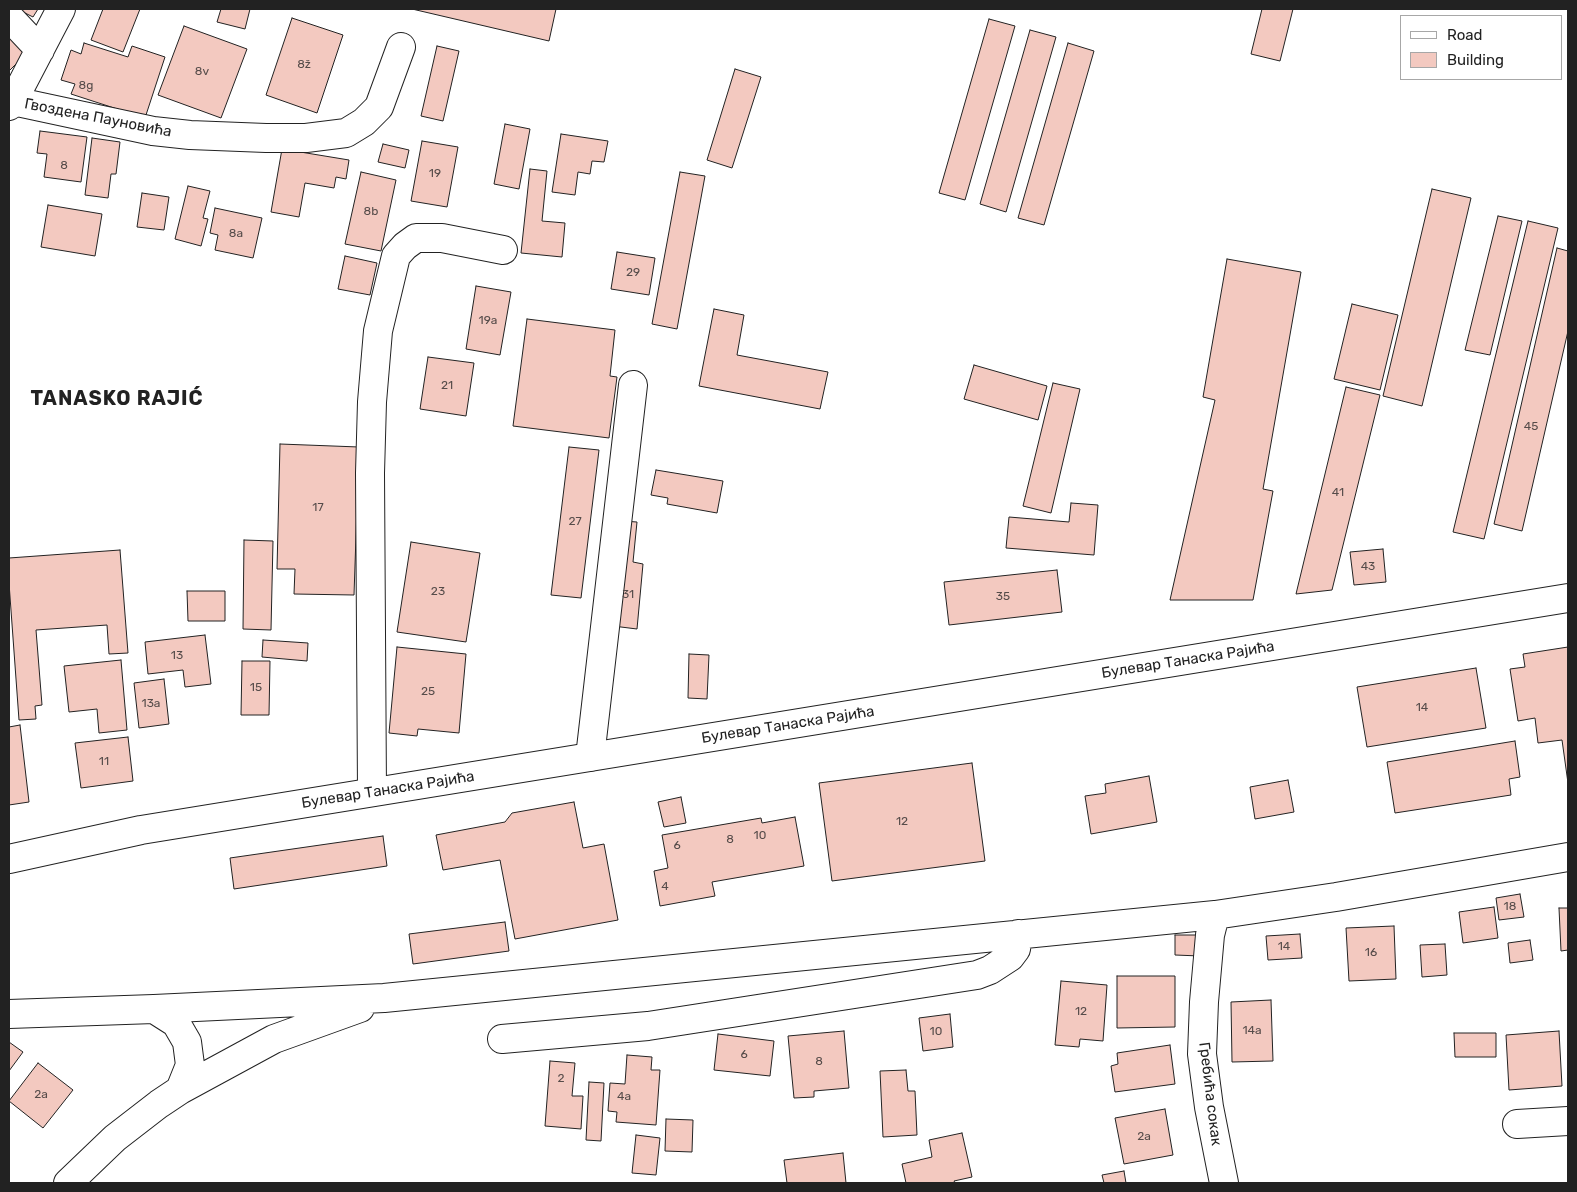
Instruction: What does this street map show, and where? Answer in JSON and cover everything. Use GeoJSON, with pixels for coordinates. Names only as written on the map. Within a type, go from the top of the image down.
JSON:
{"type":"FeatureCollection","features":[{"type":"Feature","properties":{"kind":"street","name":"Гвоздена Пауновића"},"geometry":{"type":"LineString","coordinates":[[61,9],[11,104],[153,131],[227,137],[296,138],[346,133],[364,122],[379,107],[401,46]]}},
{"type":"Feature","properties":{"kind":"street"},"geometry":{"type":"LineString","coordinates":[[9,17],[40,50]]}},
{"type":"Feature","properties":{"kind":"street"},"geometry":{"type":"LineString","coordinates":[[372,792],[370,473],[372,402],[378,331],[396,256],[404,246],[416,238],[442,238],[503,250]]}},
{"type":"Feature","properties":{"kind":"street"},"geometry":{"type":"LineString","coordinates":[[590,757],[633,385]]}},
{"type":"Feature","properties":{"kind":"street","name":"Булевар Танаска Рајића"},"geometry":{"type":"LineString","coordinates":[[9,858],[141,830],[1568,598]]}},
{"type":"Feature","properties":{"kind":"street"},"geometry":{"type":"LineString","coordinates":[[9,1014],[154,1010],[384,998],[1215,915],[1568,857]]}},
{"type":"Feature","properties":{"kind":"street","name":"Гребића сокак"},"geometry":{"type":"LineString","coordinates":[[1215,915],[1210,935],[1202,1054],[1209,1108],[1224,1183]]}},
{"type":"Feature","properties":{"kind":"street"},"geometry":{"type":"LineString","coordinates":[[502,1039],[648,1026],[977,975],[990,970],[1010,957],[1016,949],[1018,934]]}},
{"type":"Feature","properties":{"kind":"street"},"geometry":{"type":"LineString","coordinates":[[68,1183],[116,1138],[180,1090],[274,1039],[384,998]]}},
{"type":"Feature","properties":{"kind":"street"},"geometry":{"type":"LineString","coordinates":[[154,1010],[176,1023],[187,1042],[190,1065],[180,1090]]}},
{"type":"Feature","properties":{"kind":"street"},"geometry":{"type":"LineString","coordinates":[[1518,1124],[1568,1121]]}},
{"type":"Feature","properties":{"kind":"building"},"geometry":{"type":"Polygon","coordinates":[[[17,9],[38,9],[33,17],[17,9]]]}},
{"type":"Feature","properties":{"kind":"building"},"geometry":{"type":"Polygon","coordinates":[[[103,9],[140,9],[123,52],[91,40],[103,9]]]}},
{"type":"Feature","properties":{"kind":"building"},"geometry":{"type":"Polygon","coordinates":[[[221,9],[250,9],[245,29],[217,22],[221,9]]]}},
{"type":"Feature","properties":{"kind":"building"},"geometry":{"type":"Polygon","coordinates":[[[412,9],[556,9],[549,41],[412,9]]]}},
{"type":"Feature","properties":{"kind":"building"},"geometry":{"type":"Polygon","coordinates":[[[1262,9],[1293,9],[1280,61],[1251,54],[1262,9]]]}},
{"type":"Feature","properties":{"kind":"building"},"geometry":{"type":"Polygon","coordinates":[[[292,18],[343,35],[317,113],[266,95],[292,18]]]}},
{"type":"Feature","properties":{"kind":"building"},"geometry":{"type":"Polygon","coordinates":[[[989,19],[1015,26],[965,200],[939,193],[989,19]]]}},
{"type":"Feature","properties":{"kind":"building"},"geometry":{"type":"Polygon","coordinates":[[[184,26],[247,49],[221,118],[158,95],[184,26]]]}},
{"type":"Feature","properties":{"kind":"building"},"geometry":{"type":"Polygon","coordinates":[[[1030,30],[1056,37],[1006,212],[980,204],[1030,30]]]}},
{"type":"Feature","properties":{"kind":"building"},"geometry":{"type":"Polygon","coordinates":[[[9,36],[26,54],[9,71],[9,36]]]}},
{"type":"Feature","properties":{"kind":"building"},"geometry":{"type":"Polygon","coordinates":[[[84,43],[128,57],[132,46],[165,57],[145,118],[71,94],[75,84],[61,80],[71,50],[81,54],[84,43]]]}},
{"type":"Feature","properties":{"kind":"building"},"geometry":{"type":"Polygon","coordinates":[[[1068,43],[1094,51],[1044,225],[1018,218],[1068,43]]]}},
{"type":"Feature","properties":{"kind":"building"},"geometry":{"type":"Polygon","coordinates":[[[437,46],[459,51],[443,121],[421,116],[437,46]]]}},
{"type":"Feature","properties":{"kind":"building"},"geometry":{"type":"Polygon","coordinates":[[[735,69],[761,77],[732,168],[707,160],[735,69]]]}},
{"type":"Feature","properties":{"kind":"building"},"geometry":{"type":"Polygon","coordinates":[[[505,124],[530,129],[519,189],[494,184],[505,124]]]}},
{"type":"Feature","properties":{"kind":"building"},"geometry":{"type":"Polygon","coordinates":[[[40,131],[87,137],[81,182],[44,177],[47,154],[37,153],[40,131]]]}},
{"type":"Feature","properties":{"kind":"building"},"geometry":{"type":"Polygon","coordinates":[[[561,134],[608,141],[604,162],[592,161],[590,174],[578,172],[575,195],[552,192],[561,134]]]}},
{"type":"Feature","properties":{"kind":"building"},"geometry":{"type":"Polygon","coordinates":[[[92,138],[120,142],[116,174],[111,174],[108,198],[85,195],[92,138]]]}},
{"type":"Feature","properties":{"kind":"building"},"geometry":{"type":"Polygon","coordinates":[[[422,141],[458,147],[447,207],[411,201],[422,141]]]}},
{"type":"Feature","properties":{"kind":"building"},"geometry":{"type":"Polygon","coordinates":[[[383,144],[409,150],[405,168],[378,162],[383,144]]]}},
{"type":"Feature","properties":{"kind":"building"},"geometry":{"type":"Polygon","coordinates":[[[282,149],[349,160],[346,179],[336,177],[334,188],[305,183],[299,217],[271,212],[282,149]]]}},
{"type":"Feature","properties":{"kind":"building"},"geometry":{"type":"Polygon","coordinates":[[[530,169],[547,171],[542,221],[565,223],[562,257],[521,253],[530,169]]]}},
{"type":"Feature","properties":{"kind":"building"},"geometry":{"type":"Polygon","coordinates":[[[361,172],[396,180],[381,251],[345,244],[361,172]]]}},
{"type":"Feature","properties":{"kind":"building"},"geometry":{"type":"Polygon","coordinates":[[[680,172],[705,176],[677,329],[652,324],[680,172]]]}},
{"type":"Feature","properties":{"kind":"building"},"geometry":{"type":"Polygon","coordinates":[[[188,186],[210,191],[203,218],[208,219],[201,246],[175,239],[188,186]]]}},
{"type":"Feature","properties":{"kind":"building"},"geometry":{"type":"Polygon","coordinates":[[[1432,189],[1471,198],[1422,406],[1383,396],[1432,189]]]}},
{"type":"Feature","properties":{"kind":"building"},"geometry":{"type":"Polygon","coordinates":[[[142,193],[169,197],[164,230],[137,227],[142,193]]]}},
{"type":"Feature","properties":{"kind":"building"},"geometry":{"type":"Polygon","coordinates":[[[48,205],[102,214],[95,256],[41,247],[48,205]]]}},
{"type":"Feature","properties":{"kind":"building"},"geometry":{"type":"Polygon","coordinates":[[[215,208],[262,218],[253,258],[215,250],[218,235],[210,233],[215,208]]]}},
{"type":"Feature","properties":{"kind":"building"},"geometry":{"type":"Polygon","coordinates":[[[1498,216],[1522,221],[1490,355],[1465,350],[1498,216]]]}},
{"type":"Feature","properties":{"kind":"building"},"geometry":{"type":"Polygon","coordinates":[[[1528,221],[1558,228],[1484,539],[1453,532],[1528,221]]]}},
{"type":"Feature","properties":{"kind":"building"},"geometry":{"type":"Polygon","coordinates":[[[1557,248],[1568,251],[1568,331],[1522,531],[1494,524],[1557,248]]]}},
{"type":"Feature","properties":{"kind":"building"},"geometry":{"type":"Polygon","coordinates":[[[617,252],[655,258],[649,295],[611,289],[617,252]]]}},
{"type":"Feature","properties":{"kind":"building"},"geometry":{"type":"Polygon","coordinates":[[[345,256],[377,263],[370,295],[338,289],[345,256]]]}},
{"type":"Feature","properties":{"kind":"building"},"geometry":{"type":"Polygon","coordinates":[[[1227,259],[1301,272],[1263,489],[1273,491],[1253,600],[1170,600],[1215,400],[1203,397],[1227,259]]]}},
{"type":"Feature","properties":{"kind":"building"},"geometry":{"type":"Polygon","coordinates":[[[476,286],[511,292],[500,355],[466,349],[476,286]]]}},
{"type":"Feature","properties":{"kind":"building"},"geometry":{"type":"Polygon","coordinates":[[[1352,304],[1398,315],[1380,390],[1334,379],[1352,304]]]}},
{"type":"Feature","properties":{"kind":"building"},"geometry":{"type":"Polygon","coordinates":[[[714,309],[744,315],[737,355],[828,372],[820,409],[699,386],[714,309]]]}},
{"type":"Feature","properties":{"kind":"building"},"geometry":{"type":"Polygon","coordinates":[[[527,319],[615,330],[610,376],[617,377],[609,438],[513,426],[527,319]]]}},
{"type":"Feature","properties":{"kind":"building"},"geometry":{"type":"Polygon","coordinates":[[[428,357],[474,363],[466,416],[420,409],[428,357]]]}},
{"type":"Feature","properties":{"kind":"building"},"geometry":{"type":"Polygon","coordinates":[[[974,365],[1047,386],[1038,420],[964,399],[974,365]]]}},
{"type":"Feature","properties":{"kind":"building"},"geometry":{"type":"Polygon","coordinates":[[[1053,383],[1080,389],[1051,513],[1023,506],[1053,383]]]}},
{"type":"Feature","properties":{"kind":"building"},"geometry":{"type":"Polygon","coordinates":[[[1346,387],[1380,395],[1332,590],[1296,594],[1346,387]]]}},
{"type":"Feature","properties":{"kind":"building"},"geometry":{"type":"Polygon","coordinates":[[[280,444],[359,447],[354,595],[294,594],[295,569],[277,569],[280,444]]]}},
{"type":"Feature","properties":{"kind":"building"},"geometry":{"type":"Polygon","coordinates":[[[569,447],[599,450],[581,598],[551,595],[569,447]]]}},
{"type":"Feature","properties":{"kind":"building"},"geometry":{"type":"Polygon","coordinates":[[[656,470],[723,481],[717,513],[667,504],[668,498],[651,495],[656,470]]]}},
{"type":"Feature","properties":{"kind":"building"},"geometry":{"type":"Polygon","coordinates":[[[1071,503],[1098,505],[1094,555],[1006,548],[1009,517],[1069,522],[1071,503]]]}},
{"type":"Feature","properties":{"kind":"building"},"geometry":{"type":"Polygon","coordinates":[[[623,521],[637,522],[633,562],[643,564],[637,629],[613,626],[623,521]]]}},
{"type":"Feature","properties":{"kind":"building"},"geometry":{"type":"Polygon","coordinates":[[[244,540],[273,541],[271,630],[243,629],[244,540]]]}},
{"type":"Feature","properties":{"kind":"building"},"geometry":{"type":"Polygon","coordinates":[[[411,542],[480,553],[466,642],[397,632],[411,542]]]}},
{"type":"Feature","properties":{"kind":"building"},"geometry":{"type":"Polygon","coordinates":[[[1383,549],[1386,582],[1354,585],[1350,552],[1383,549]]]}},
{"type":"Feature","properties":{"kind":"building"},"geometry":{"type":"Polygon","coordinates":[[[120,550],[128,653],[109,654],[107,625],[36,630],[42,705],[35,706],[36,719],[19,720],[9,583],[9,558],[120,550]]]}},
{"type":"Feature","properties":{"kind":"building"},"geometry":{"type":"Polygon","coordinates":[[[1057,570],[1062,612],[949,625],[944,582],[1057,570]]]}},
{"type":"Feature","properties":{"kind":"building"},"geometry":{"type":"Polygon","coordinates":[[[187,591],[225,591],[225,621],[188,621],[187,591]]]}},
{"type":"Feature","properties":{"kind":"building"},"geometry":{"type":"Polygon","coordinates":[[[205,635],[211,684],[185,687],[183,670],[148,674],[145,642],[205,635]]]}},
{"type":"Feature","properties":{"kind":"building"},"geometry":{"type":"Polygon","coordinates":[[[263,640],[308,643],[307,661],[262,657],[263,640]]]}},
{"type":"Feature","properties":{"kind":"building"},"geometry":{"type":"Polygon","coordinates":[[[397,647],[466,654],[459,733],[418,729],[417,736],[389,733],[397,647]]]}},
{"type":"Feature","properties":{"kind":"building"},"geometry":{"type":"Polygon","coordinates":[[[1568,647],[1568,783],[1562,740],[1538,743],[1535,718],[1518,721],[1510,669],[1525,667],[1523,654],[1568,647]]]}},
{"type":"Feature","properties":{"kind":"building"},"geometry":{"type":"Polygon","coordinates":[[[689,654],[709,655],[707,699],[688,698],[689,654]]]}},
{"type":"Feature","properties":{"kind":"building"},"geometry":{"type":"Polygon","coordinates":[[[121,660],[127,730],[99,733],[97,709],[69,712],[64,666],[121,660]]]}},
{"type":"Feature","properties":{"kind":"building"},"geometry":{"type":"Polygon","coordinates":[[[242,661],[270,661],[269,715],[241,715],[242,661]]]}},
{"type":"Feature","properties":{"kind":"building"},"geometry":{"type":"Polygon","coordinates":[[[1476,668],[1486,728],[1367,747],[1357,687],[1476,668]]]}},
{"type":"Feature","properties":{"kind":"building"},"geometry":{"type":"Polygon","coordinates":[[[164,679],[169,724],[139,728],[134,683],[164,679]]]}},
{"type":"Feature","properties":{"kind":"building"},"geometry":{"type":"Polygon","coordinates":[[[20,725],[29,802],[9,805],[9,727],[20,725]]]}},
{"type":"Feature","properties":{"kind":"building"},"geometry":{"type":"Polygon","coordinates":[[[128,737],[133,781],[81,788],[75,743],[128,737]]]}},
{"type":"Feature","properties":{"kind":"building"},"geometry":{"type":"Polygon","coordinates":[[[1515,741],[1520,777],[1509,779],[1511,795],[1395,813],[1387,762],[1515,741]]]}},
{"type":"Feature","properties":{"kind":"building"},"geometry":{"type":"Polygon","coordinates":[[[972,763],[985,861],[832,881],[819,783],[972,763]]]}},
{"type":"Feature","properties":{"kind":"building"},"geometry":{"type":"Polygon","coordinates":[[[1149,776],[1157,822],[1091,834],[1085,796],[1106,793],[1105,784],[1149,776]]]}},
{"type":"Feature","properties":{"kind":"building"},"geometry":{"type":"Polygon","coordinates":[[[1288,780],[1294,812],[1255,819],[1250,787],[1288,780]]]}},
{"type":"Feature","properties":{"kind":"building"},"geometry":{"type":"Polygon","coordinates":[[[681,797],[686,823],[664,827],[658,802],[681,797]]]}},
{"type":"Feature","properties":{"kind":"building"},"geometry":{"type":"Polygon","coordinates":[[[574,802],[583,848],[604,844],[618,920],[515,939],[500,860],[443,870],[436,835],[505,822],[512,813],[574,802]]]}},
{"type":"Feature","properties":{"kind":"building"},"geometry":{"type":"Polygon","coordinates":[[[795,817],[804,866],[712,882],[715,896],[660,906],[654,871],[668,868],[662,835],[761,818],[762,823],[795,817]]]}},
{"type":"Feature","properties":{"kind":"building"},"geometry":{"type":"Polygon","coordinates":[[[383,836],[387,866],[234,889],[230,858],[383,836]]]}},
{"type":"Feature","properties":{"kind":"building"},"geometry":{"type":"Polygon","coordinates":[[[1520,894],[1524,917],[1499,920],[1496,898],[1520,894]]]}},
{"type":"Feature","properties":{"kind":"building"},"geometry":{"type":"Polygon","coordinates":[[[1494,907],[1498,938],[1463,943],[1459,912],[1494,907]]]}},
{"type":"Feature","properties":{"kind":"building"},"geometry":{"type":"Polygon","coordinates":[[[1559,908],[1568,908],[1568,950],[1561,951],[1559,908]]]}},
{"type":"Feature","properties":{"kind":"building"},"geometry":{"type":"Polygon","coordinates":[[[505,922],[509,951],[413,964],[409,934],[505,922]]]}},
{"type":"Feature","properties":{"kind":"building"},"geometry":{"type":"Polygon","coordinates":[[[1394,926],[1396,979],[1349,981],[1346,928],[1394,926]]]}},
{"type":"Feature","properties":{"kind":"building"},"geometry":{"type":"Polygon","coordinates":[[[1300,934],[1302,958],[1268,960],[1266,936],[1300,934]]]}},
{"type":"Feature","properties":{"kind":"building"},"geometry":{"type":"Polygon","coordinates":[[[1175,935],[1200,935],[1200,956],[1175,955],[1175,935]]]}},
{"type":"Feature","properties":{"kind":"building"},"geometry":{"type":"Polygon","coordinates":[[[1530,940],[1533,960],[1510,963],[1508,943],[1530,940]]]}},
{"type":"Feature","properties":{"kind":"building"},"geometry":{"type":"Polygon","coordinates":[[[1445,944],[1447,975],[1422,977],[1420,945],[1445,944]]]}},
{"type":"Feature","properties":{"kind":"building"},"geometry":{"type":"Polygon","coordinates":[[[1117,976],[1175,976],[1175,1027],[1117,1028],[1117,976]]]}},
{"type":"Feature","properties":{"kind":"building"},"geometry":{"type":"Polygon","coordinates":[[[1061,981],[1107,985],[1103,1041],[1080,1039],[1079,1047],[1055,1045],[1061,981]]]}},
{"type":"Feature","properties":{"kind":"building"},"geometry":{"type":"Polygon","coordinates":[[[1271,1000],[1273,1061],[1232,1062],[1231,1002],[1271,1000]]]}},
{"type":"Feature","properties":{"kind":"building"},"geometry":{"type":"Polygon","coordinates":[[[950,1014],[953,1047],[923,1051],[919,1018],[950,1014]]]}},
{"type":"Feature","properties":{"kind":"building"},"geometry":{"type":"Polygon","coordinates":[[[844,1031],[849,1088],[814,1091],[814,1097],[794,1098],[788,1036],[844,1031]]]}},
{"type":"Feature","properties":{"kind":"building"},"geometry":{"type":"Polygon","coordinates":[[[1559,1031],[1562,1086],[1509,1090],[1506,1035],[1559,1031]]]}},
{"type":"Feature","properties":{"kind":"building"},"geometry":{"type":"Polygon","coordinates":[[[1454,1033],[1496,1033],[1496,1057],[1455,1057],[1454,1033]]]}},
{"type":"Feature","properties":{"kind":"building"},"geometry":{"type":"Polygon","coordinates":[[[718,1034],[774,1041],[770,1076],[714,1070],[718,1034]]]}},
{"type":"Feature","properties":{"kind":"building"},"geometry":{"type":"Polygon","coordinates":[[[9,1042],[23,1052],[9,1071],[9,1042]]]}},
{"type":"Feature","properties":{"kind":"building"},"geometry":{"type":"Polygon","coordinates":[[[1170,1045],[1175,1084],[1115,1092],[1111,1066],[1118,1064],[1117,1053],[1170,1045]]]}},
{"type":"Feature","properties":{"kind":"building"},"geometry":{"type":"Polygon","coordinates":[[[627,1055],[652,1057],[651,1070],[660,1070],[656,1125],[616,1122],[617,1112],[608,1111],[610,1083],[625,1084],[627,1055]]]}},
{"type":"Feature","properties":{"kind":"building"},"geometry":{"type":"Polygon","coordinates":[[[550,1061],[575,1063],[572,1096],[583,1096],[581,1129],[545,1126],[550,1061]]]}},
{"type":"Feature","properties":{"kind":"building"},"geometry":{"type":"Polygon","coordinates":[[[38,1063],[73,1090],[43,1128],[9,1101],[38,1063]]]}},
{"type":"Feature","properties":{"kind":"building"},"geometry":{"type":"Polygon","coordinates":[[[906,1070],[908,1091],[915,1091],[917,1135],[883,1137],[880,1071],[906,1070]]]}},
{"type":"Feature","properties":{"kind":"building"},"geometry":{"type":"Polygon","coordinates":[[[589,1082],[604,1083],[601,1141],[586,1140],[589,1082]]]}},
{"type":"Feature","properties":{"kind":"building"},"geometry":{"type":"Polygon","coordinates":[[[1165,1109],[1173,1155],[1124,1164],[1115,1118],[1165,1109]]]}},
{"type":"Feature","properties":{"kind":"building"},"geometry":{"type":"Polygon","coordinates":[[[666,1119],[693,1120],[692,1152],[665,1151],[666,1119]]]}},
{"type":"Feature","properties":{"kind":"building"},"geometry":{"type":"Polygon","coordinates":[[[962,1133],[972,1177],[954,1181],[955,1183],[906,1183],[902,1164],[932,1157],[929,1140],[962,1133]]]}},
{"type":"Feature","properties":{"kind":"building"},"geometry":{"type":"Polygon","coordinates":[[[636,1135],[660,1138],[656,1175],[632,1173],[636,1135]]]}},
{"type":"Feature","properties":{"kind":"building"},"geometry":{"type":"Polygon","coordinates":[[[843,1153],[846,1183],[787,1183],[784,1160],[843,1153]]]}},
{"type":"Feature","properties":{"kind":"building"},"geometry":{"type":"Polygon","coordinates":[[[1124,1171],[1126,1183],[1104,1183],[1102,1175],[1124,1171]]]}},
{"type":"Feature","properties":{"kind":"district","name":"TANASKO RAJIĆ"},"geometry":{"type":"Point","coordinates":[117,399]}}]}
